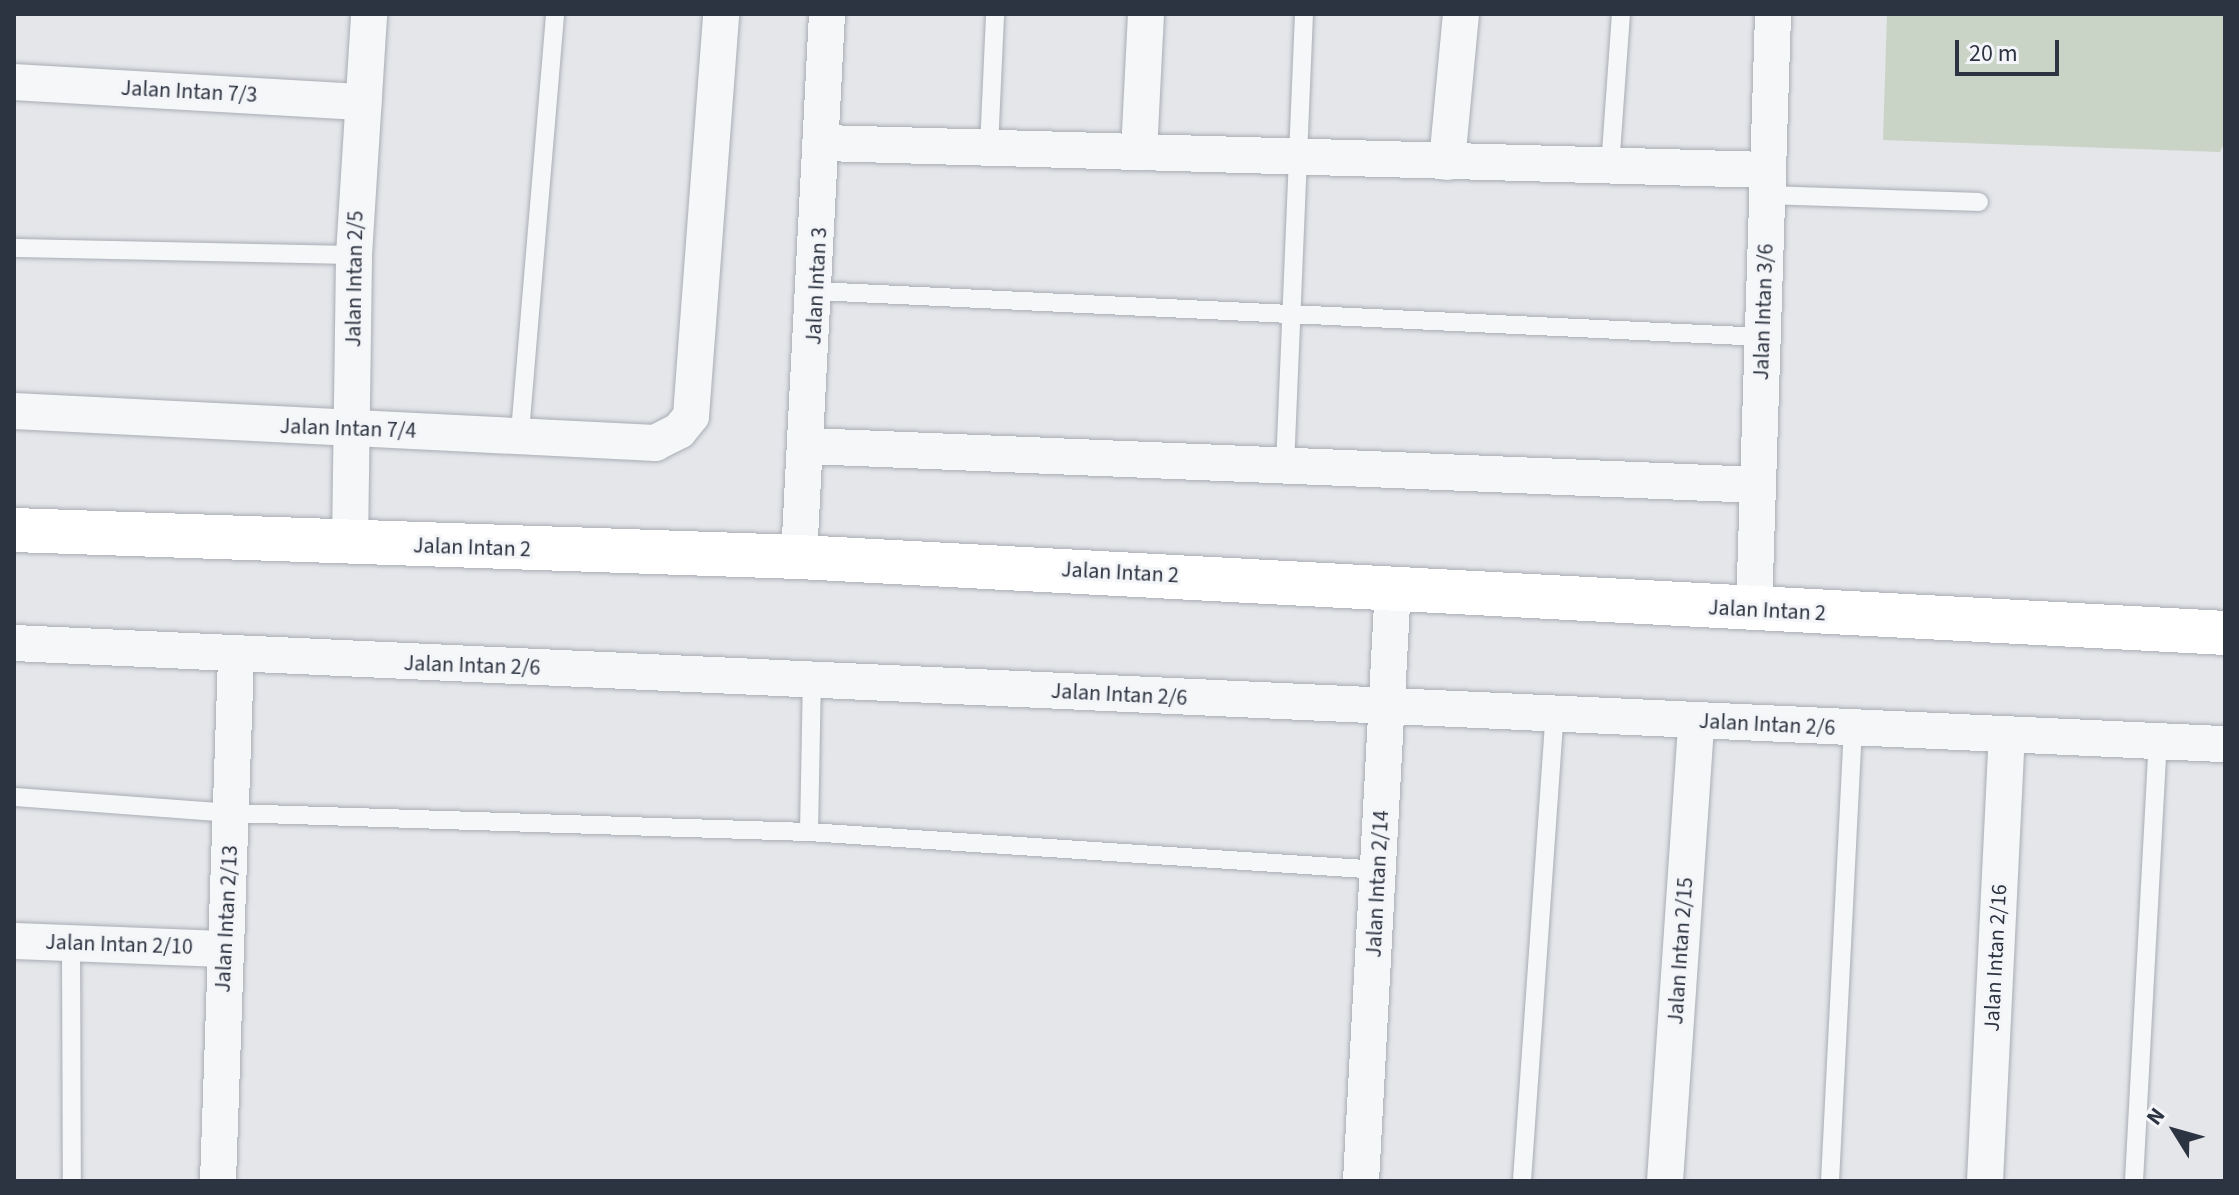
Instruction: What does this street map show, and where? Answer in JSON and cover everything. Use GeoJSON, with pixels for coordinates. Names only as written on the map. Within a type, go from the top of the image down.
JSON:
{"type":"FeatureCollection","features":[{"type":"Feature","properties":{"kind":"street","name":"Jalan Intan 2/5"},"geometry":{"type":"LineString","coordinates":[[350,545],[354,255],[369,14]]}},
{"type":"Feature","properties":{"kind":"street","name":"Jalan Intan 7/4"},"geometry":{"type":"LineString","coordinates":[[14,411],[353,432],[520,432],[655,443],[679,431],[691,416],[721,14]]}},
{"type":"Feature","properties":{"kind":"street","name":"Jalan Intan 3"},"geometry":{"type":"LineString","coordinates":[[799,557],[824,143],[827,14]]}},
{"type":"Feature","properties":{"kind":"street"},"geometry":{"type":"LineString","coordinates":[[1139,152],[1146,14]]}},
{"type":"Feature","properties":{"kind":"street"},"geometry":{"type":"LineString","coordinates":[[1447,162],[1461,14]]}},
{"type":"Feature","properties":{"kind":"street","name":"Jalan Intan 3/6"},"geometry":{"type":"LineString","coordinates":[[1754,610],[1773,14]]}},
{"type":"Feature","properties":{"kind":"street","name":"Jalan Intan 7/3"},"geometry":{"type":"LineString","coordinates":[[14,82],[363,102]]}},
{"type":"Feature","properties":{"kind":"street"},"geometry":{"type":"LineString","coordinates":[[824,143],[1610,167],[1768,182]]}},
{"type":"Feature","properties":{"kind":"street"},"geometry":{"type":"LineString","coordinates":[[808,446],[1757,485]]}},
{"type":"Feature","properties":{"kind":"street","name":"Jalan Intan 2"},"geometry":{"type":"LineString","coordinates":[[14,530],[350,545],[799,557],[2225,633]]}},
{"type":"Feature","properties":{"kind":"street","name":"Jalan Intan 2/14"},"geometry":{"type":"LineString","coordinates":[[1361,1181],[1393,587]]}},
{"type":"Feature","properties":{"kind":"street","name":"Jalan Intan 2/6"},"geometry":{"type":"LineString","coordinates":[[14,643],[236,657],[812,679],[1387,708],[2225,744]]}},
{"type":"Feature","properties":{"kind":"street","name":"Jalan Intan 2/13"},"geometry":{"type":"LineString","coordinates":[[218,1181],[236,657]]}},
{"type":"Feature","properties":{"kind":"street","name":"Jalan Intan 2/15"},"geometry":{"type":"LineString","coordinates":[[1665,1181],[1696,721]]}},
{"type":"Feature","properties":{"kind":"street","name":"Jalan Intan 2/16"},"geometry":{"type":"LineString","coordinates":[[1985,1181],[2007,736]]}},
{"type":"Feature","properties":{"kind":"street","name":"Jalan Intan 2/10"},"geometry":{"type":"LineString","coordinates":[[14,941],[224,949]]}},
{"type":"Feature","properties":{"kind":"lane"},"geometry":{"type":"LineString","coordinates":[[520,432],[555,14]]}},
{"type":"Feature","properties":{"kind":"lane"},"geometry":{"type":"LineString","coordinates":[[989,148],[995,14]]}},
{"type":"Feature","properties":{"kind":"lane"},"geometry":{"type":"LineString","coordinates":[[1285,467],[1292,315],[1294,157],[1304,14]]}},
{"type":"Feature","properties":{"kind":"lane"},"geometry":{"type":"LineString","coordinates":[[1610,167],[1621,14]]}},
{"type":"Feature","properties":{"kind":"lane"},"geometry":{"type":"LineString","coordinates":[[1768,182],[1979,202]]}},
{"type":"Feature","properties":{"kind":"lane"},"geometry":{"type":"LineString","coordinates":[[14,248],[354,255]]}},
{"type":"Feature","properties":{"kind":"lane"},"geometry":{"type":"LineString","coordinates":[[816,291],[1764,337]]}},
{"type":"Feature","properties":{"kind":"lane"},"geometry":{"type":"LineString","coordinates":[[809,832],[812,679]]}},
{"type":"Feature","properties":{"kind":"lane"},"geometry":{"type":"LineString","coordinates":[[1522,1181],[1555,713]]}},
{"type":"Feature","properties":{"kind":"lane"},"geometry":{"type":"LineString","coordinates":[[1830,1181],[1853,729]]}},
{"type":"Feature","properties":{"kind":"lane"},"geometry":{"type":"LineString","coordinates":[[2134,1181],[2158,742]]}},
{"type":"Feature","properties":{"kind":"lane"},"geometry":{"type":"LineString","coordinates":[[14,797],[232,813],[809,832],[1379,870]]}},
{"type":"Feature","properties":{"kind":"lane"},"geometry":{"type":"LineString","coordinates":[[71,943],[72,1181]]}},
{"type":"Feature","properties":{"kind":"shaded area"},"geometry":{"type":"Polygon","coordinates":[[[1887,14],[2225,14],[2225,141],[2220,152],[1883,140],[1887,14]]]}}]}
